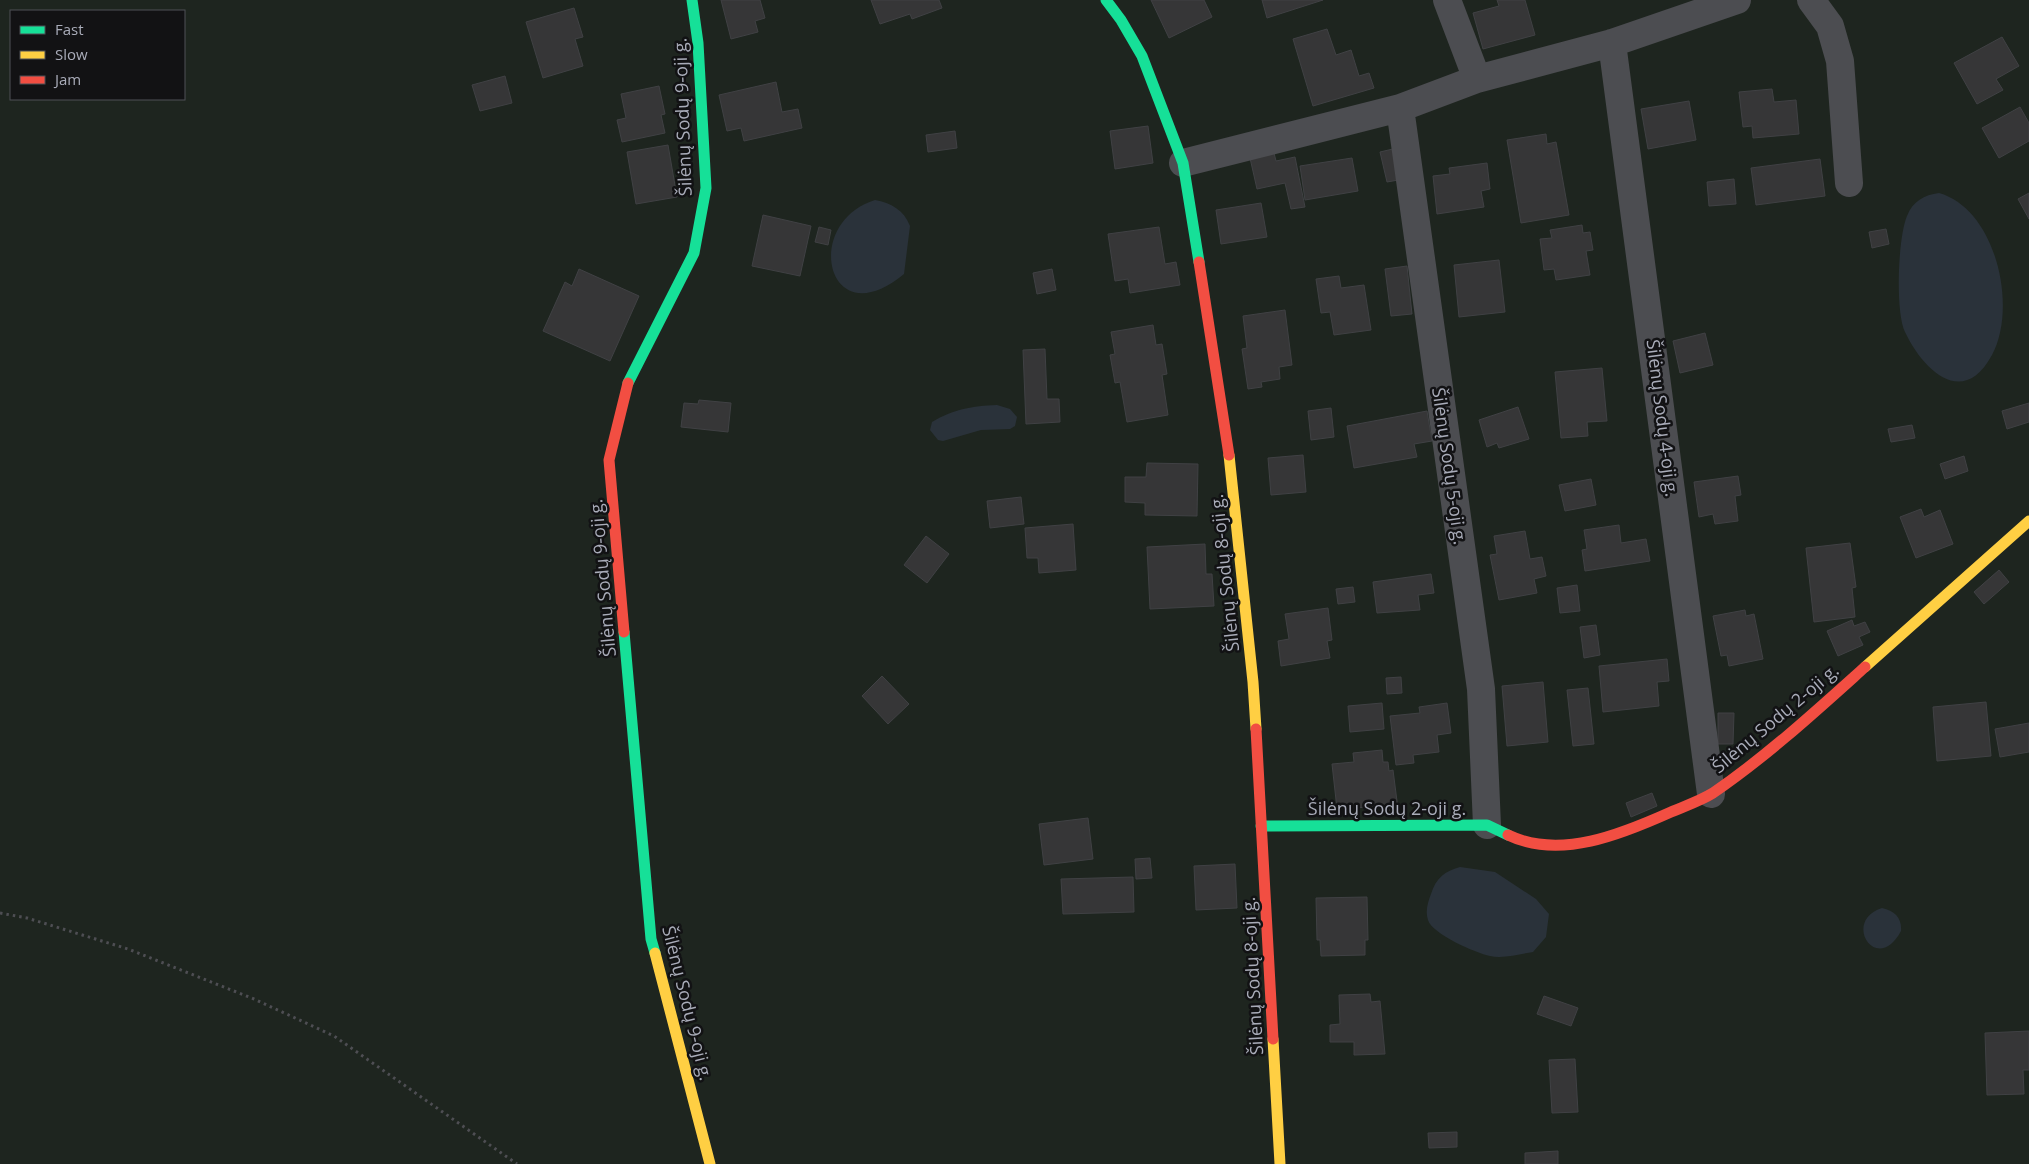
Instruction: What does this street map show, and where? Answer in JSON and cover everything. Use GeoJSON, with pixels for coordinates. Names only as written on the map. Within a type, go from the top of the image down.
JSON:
{"type":"FeatureCollection","features":[{"type":"Feature","properties":{"kind":"street","name":"Šilėnų Sodų 9-oji g."},"geometry":{"type":"LineString","coordinates":[[692,0],[698,43],[705,198],[694,253],[671,302],[629,381],[609,460],[652,939],[710,1164]]}},
{"type":"Feature","properties":{"kind":"street","name":"Šilėnų Sodų 8-oji g."},"geometry":{"type":"LineString","coordinates":[[1106,0],[1121,20],[1142,56],[1183,163],[1230,458],[1253,682],[1280,1164]]}},
{"type":"Feature","properties":{"kind":"street"},"geometry":{"type":"LineString","coordinates":[[1447,0],[1477,78]]}},
{"type":"Feature","properties":{"kind":"street"},"geometry":{"type":"LineString","coordinates":[[1183,163],[1400,108],[1477,78],[1612,42],[1737,0]]}},
{"type":"Feature","properties":{"kind":"street"},"geometry":{"type":"LineString","coordinates":[[1811,0],[1830,26],[1840,61],[1849,182]]}},
{"type":"Feature","properties":{"kind":"street","name":"Šilėnų Sodų 4-oji g."},"geometry":{"type":"LineString","coordinates":[[1612,42],[1711,794]]}},
{"type":"Feature","properties":{"kind":"street","name":"Šilėnų Sodų 5-oji g."},"geometry":{"type":"LineString","coordinates":[[1400,108],[1481,689],[1487,825]]}},
{"type":"Feature","properties":{"kind":"street","name":"Šilėnų Sodų 2-oji g."},"geometry":{"type":"LineString","coordinates":[[1261,826],[1487,825],[1520,841],[1533,844],[1568,845],[1598,839],[1639,826],[1711,794],[1778,744],[2029,521]]}},
{"type":"Feature","properties":{"kind":"path"},"geometry":{"type":"LineString","coordinates":[[0,913],[27,918],[128,949],[254,998],[334,1036],[517,1164]]}},
{"type":"Feature","properties":{"kind":"shaded area"},"geometry":{"type":"Polygon","coordinates":[[[0,0],[2029,0],[2029,1164],[0,1164],[0,0]]]}},
{"type":"Feature","properties":{"kind":"shaded area"},"geometry":{"type":"Polygon","coordinates":[[[1939,193],[1959,203],[1975,218],[1988,239],[1997,262],[2002,287],[2003,312],[2000,335],[1992,355],[1981,371],[1969,380],[1956,381],[1944,378],[1933,370],[1913,346],[1902,322],[1899,274],[1901,240],[1904,226],[1912,206],[1929,195],[1939,193]]]}},
{"type":"Feature","properties":{"kind":"shaded area"},"geometry":{"type":"Polygon","coordinates":[[[875,200],[896,208],[910,226],[904,274],[878,290],[857,293],[841,285],[833,270],[831,250],[837,230],[852,212],[875,200]]]}},
{"type":"Feature","properties":{"kind":"shaded area"},"geometry":{"type":"Polygon","coordinates":[[[997,405],[1010,409],[1017,417],[1015,426],[1010,429],[981,430],[943,441],[938,440],[930,430],[932,422],[956,411],[971,407],[997,405]]]}},
{"type":"Feature","properties":{"kind":"shaded area"},"geometry":{"type":"Polygon","coordinates":[[[1460,867],[1495,872],[1536,899],[1549,914],[1546,937],[1533,952],[1506,957],[1490,956],[1455,942],[1431,925],[1427,917],[1427,910],[1433,888],[1442,876],[1460,867]]]}},
{"type":"Feature","properties":{"kind":"shaded area"},"geometry":{"type":"Polygon","coordinates":[[[1882,908],[1891,911],[1897,916],[1901,931],[1892,943],[1882,948],[1874,947],[1867,941],[1864,933],[1864,923],[1870,915],[1882,908]]]}},
{"type":"Feature","properties":{"kind":"building"},"geometry":{"type":"Polygon","coordinates":[[[721,0],[760,0],[765,18],[755,21],[758,32],[731,39],[721,0]]]}},
{"type":"Feature","properties":{"kind":"building"},"geometry":{"type":"Polygon","coordinates":[[[871,0],[939,0],[942,8],[912,19],[910,14],[880,24],[871,0]]]}},
{"type":"Feature","properties":{"kind":"building"},"geometry":{"type":"Polygon","coordinates":[[[1151,0],[1204,0],[1212,17],[1169,38],[1151,0]]]}},
{"type":"Feature","properties":{"kind":"building"},"geometry":{"type":"Polygon","coordinates":[[[1262,0],[1323,0],[1267,18],[1262,0]]]}},
{"type":"Feature","properties":{"kind":"building"},"geometry":{"type":"Polygon","coordinates":[[[1497,0],[1525,0],[1535,35],[1483,49],[1473,13],[1499,6],[1497,0]]]}},
{"type":"Feature","properties":{"kind":"building"},"geometry":{"type":"Polygon","coordinates":[[[574,8],[583,37],[575,39],[583,66],[543,78],[526,22],[574,8]]]}},
{"type":"Feature","properties":{"kind":"building"},"geometry":{"type":"Polygon","coordinates":[[[1327,29],[1336,55],[1351,50],[1359,76],[1369,73],[1374,88],[1313,106],[1293,39],[1327,29]]]}},
{"type":"Feature","properties":{"kind":"building"},"geometry":{"type":"Polygon","coordinates":[[[2002,37],[2019,66],[1996,79],[2003,90],[1977,104],[1954,63],[2002,37]]]}},
{"type":"Feature","properties":{"kind":"building"},"geometry":{"type":"Polygon","coordinates":[[[505,76],[512,103],[480,111],[472,85],[505,76]]]}},
{"type":"Feature","properties":{"kind":"building"},"geometry":{"type":"Polygon","coordinates":[[[776,82],[782,112],[798,109],[802,128],[744,141],[741,128],[727,131],[719,95],[776,82]]]}},
{"type":"Feature","properties":{"kind":"building"},"geometry":{"type":"Polygon","coordinates":[[[659,86],[665,114],[661,115],[665,133],[622,142],[617,120],[626,118],[621,94],[659,86]]]}},
{"type":"Feature","properties":{"kind":"building"},"geometry":{"type":"Polygon","coordinates":[[[1772,89],[1774,102],[1796,100],[1799,134],[1753,138],[1752,126],[1743,127],[1739,92],[1772,89]]]}},
{"type":"Feature","properties":{"kind":"building"},"geometry":{"type":"Polygon","coordinates":[[[1689,101],[1696,140],[1648,149],[1641,109],[1689,101]]]}},
{"type":"Feature","properties":{"kind":"building"},"geometry":{"type":"Polygon","coordinates":[[[2020,107],[2029,123],[2029,141],[1999,158],[1982,128],[2020,107]]]}},
{"type":"Feature","properties":{"kind":"building"},"geometry":{"type":"Polygon","coordinates":[[[1148,126],[1153,163],[1115,169],[1110,131],[1148,126]]]}},
{"type":"Feature","properties":{"kind":"building"},"geometry":{"type":"Polygon","coordinates":[[[955,131],[957,148],[928,152],[926,135],[955,131]]]}},
{"type":"Feature","properties":{"kind":"building"},"geometry":{"type":"Polygon","coordinates":[[[1546,134],[1547,144],[1556,142],[1569,215],[1521,223],[1507,140],[1546,134]]]}},
{"type":"Feature","properties":{"kind":"building"},"geometry":{"type":"Polygon","coordinates":[[[668,145],[677,197],[636,204],[627,152],[668,145]]]}},
{"type":"Feature","properties":{"kind":"building"},"geometry":{"type":"Polygon","coordinates":[[[1397,148],[1404,179],[1387,182],[1380,152],[1397,148]]]}},
{"type":"Feature","properties":{"kind":"building"},"geometry":{"type":"Polygon","coordinates":[[[1274,153],[1276,161],[1295,157],[1305,207],[1291,209],[1285,183],[1257,189],[1250,158],[1274,153]]]}},
{"type":"Feature","properties":{"kind":"building"},"geometry":{"type":"Polygon","coordinates":[[[1352,158],[1358,191],[1305,200],[1300,166],[1352,158]]]}},
{"type":"Feature","properties":{"kind":"building"},"geometry":{"type":"Polygon","coordinates":[[[1820,159],[1825,196],[1756,205],[1751,168],[1820,159]]]}},
{"type":"Feature","properties":{"kind":"building"},"geometry":{"type":"Polygon","coordinates":[[[1487,163],[1490,189],[1481,191],[1484,207],[1437,214],[1433,176],[1450,174],[1449,168],[1487,163]]]}},
{"type":"Feature","properties":{"kind":"building"},"geometry":{"type":"Polygon","coordinates":[[[1734,179],[1736,204],[1709,206],[1707,182],[1734,179]]]}},
{"type":"Feature","properties":{"kind":"building"},"geometry":{"type":"Polygon","coordinates":[[[2029,193],[2029,219],[2018,199],[2029,193]]]}},
{"type":"Feature","properties":{"kind":"building"},"geometry":{"type":"Polygon","coordinates":[[[1261,203],[1267,237],[1221,244],[1216,210],[1261,203]]]}},
{"type":"Feature","properties":{"kind":"building"},"geometry":{"type":"Polygon","coordinates":[[[763,215],[811,226],[800,276],[752,266],[763,215]]]}},
{"type":"Feature","properties":{"kind":"building"},"geometry":{"type":"Polygon","coordinates":[[[1582,225],[1583,233],[1590,232],[1593,250],[1586,251],[1590,275],[1556,280],[1554,269],[1544,270],[1540,239],[1552,238],[1550,230],[1582,225]]]}},
{"type":"Feature","properties":{"kind":"building"},"geometry":{"type":"Polygon","coordinates":[[[819,227],[831,230],[828,245],[815,242],[819,227]]]}},
{"type":"Feature","properties":{"kind":"building"},"geometry":{"type":"Polygon","coordinates":[[[1159,227],[1165,264],[1176,262],[1180,285],[1130,293],[1128,279],[1115,281],[1108,234],[1159,227]]]}},
{"type":"Feature","properties":{"kind":"building"},"geometry":{"type":"Polygon","coordinates":[[[1886,229],[1889,244],[1872,248],[1869,232],[1886,229]]]}},
{"type":"Feature","properties":{"kind":"building"},"geometry":{"type":"Polygon","coordinates":[[[1499,260],[1505,312],[1459,317],[1454,265],[1499,260]]]}},
{"type":"Feature","properties":{"kind":"building"},"geometry":{"type":"Polygon","coordinates":[[[1407,266],[1412,314],[1391,316],[1385,269],[1407,266]]]}},
{"type":"Feature","properties":{"kind":"building"},"geometry":{"type":"Polygon","coordinates":[[[579,269],[639,296],[610,361],[543,331],[565,282],[572,286],[579,269]]]}},
{"type":"Feature","properties":{"kind":"building"},"geometry":{"type":"Polygon","coordinates":[[[1052,269],[1056,290],[1037,294],[1033,273],[1052,269]]]}},
{"type":"Feature","properties":{"kind":"building"},"geometry":{"type":"Polygon","coordinates":[[[1339,276],[1341,288],[1364,285],[1371,330],[1334,335],[1330,312],[1321,313],[1316,279],[1339,276]]]}},
{"type":"Feature","properties":{"kind":"building"},"geometry":{"type":"Polygon","coordinates":[[[1285,310],[1292,365],[1279,367],[1280,379],[1261,382],[1262,387],[1248,389],[1242,349],[1247,348],[1243,316],[1285,310]]]}},
{"type":"Feature","properties":{"kind":"building"},"geometry":{"type":"Polygon","coordinates":[[[1153,325],[1156,345],[1162,344],[1167,374],[1162,375],[1168,415],[1127,422],[1120,382],[1115,383],[1110,355],[1115,354],[1111,332],[1153,325]]]}},
{"type":"Feature","properties":{"kind":"building"},"geometry":{"type":"Polygon","coordinates":[[[1705,333],[1713,365],[1680,373],[1673,341],[1705,333]]]}},
{"type":"Feature","properties":{"kind":"building"},"geometry":{"type":"Polygon","coordinates":[[[1045,349],[1047,399],[1059,399],[1060,422],[1026,424],[1023,350],[1045,349]]]}},
{"type":"Feature","properties":{"kind":"building"},"geometry":{"type":"Polygon","coordinates":[[[1602,368],[1607,421],[1587,422],[1588,436],[1561,438],[1555,372],[1602,368]]]}},
{"type":"Feature","properties":{"kind":"building"},"geometry":{"type":"Polygon","coordinates":[[[699,400],[731,403],[728,432],[681,427],[684,403],[698,404],[699,400]]]}},
{"type":"Feature","properties":{"kind":"building"},"geometry":{"type":"Polygon","coordinates":[[[2029,403],[2029,422],[2007,429],[2002,411],[2029,403]]]}},
{"type":"Feature","properties":{"kind":"building"},"geometry":{"type":"Polygon","coordinates":[[[1518,407],[1529,439],[1499,448],[1497,443],[1487,447],[1479,420],[1518,407]]]}},
{"type":"Feature","properties":{"kind":"building"},"geometry":{"type":"Polygon","coordinates":[[[1331,408],[1334,437],[1311,440],[1308,411],[1331,408]]]}},
{"type":"Feature","properties":{"kind":"building"},"geometry":{"type":"Polygon","coordinates":[[[1427,411],[1432,441],[1414,444],[1417,457],[1354,468],[1347,426],[1427,411]]]}},
{"type":"Feature","properties":{"kind":"building"},"geometry":{"type":"Polygon","coordinates":[[[1912,425],[1915,438],[1891,442],[1888,429],[1912,425]]]}},
{"type":"Feature","properties":{"kind":"building"},"geometry":{"type":"Polygon","coordinates":[[[1303,455],[1306,492],[1271,495],[1268,458],[1303,455]]]}},
{"type":"Feature","properties":{"kind":"building"},"geometry":{"type":"Polygon","coordinates":[[[1964,456],[1968,471],[1945,479],[1940,464],[1964,456]]]}},
{"type":"Feature","properties":{"kind":"building"},"geometry":{"type":"Polygon","coordinates":[[[1147,463],[1198,464],[1197,516],[1145,515],[1145,503],[1125,502],[1125,477],[1146,477],[1147,463]]]}},
{"type":"Feature","properties":{"kind":"building"},"geometry":{"type":"Polygon","coordinates":[[[1738,476],[1741,495],[1735,496],[1738,521],[1715,524],[1713,514],[1699,517],[1694,482],[1738,476]]]}},
{"type":"Feature","properties":{"kind":"building"},"geometry":{"type":"Polygon","coordinates":[[[1591,479],[1596,505],[1565,511],[1559,485],[1591,479]]]}},
{"type":"Feature","properties":{"kind":"building"},"geometry":{"type":"Polygon","coordinates":[[[1021,497],[1024,524],[990,528],[987,501],[1021,497]]]}},
{"type":"Feature","properties":{"kind":"building"},"geometry":{"type":"Polygon","coordinates":[[[1921,509],[1924,517],[1940,510],[1953,544],[1916,558],[1900,517],[1921,509]]]}},
{"type":"Feature","properties":{"kind":"building"},"geometry":{"type":"Polygon","coordinates":[[[1073,524],[1076,570],[1039,573],[1038,558],[1027,558],[1025,528],[1073,524]]]}},
{"type":"Feature","properties":{"kind":"building"},"geometry":{"type":"Polygon","coordinates":[[[1619,525],[1621,543],[1646,539],[1650,561],[1585,571],[1582,550],[1587,549],[1584,530],[1619,525]]]}},
{"type":"Feature","properties":{"kind":"building"},"geometry":{"type":"Polygon","coordinates":[[[1525,531],[1530,559],[1542,557],[1546,576],[1534,579],[1537,593],[1499,600],[1490,555],[1497,554],[1494,536],[1525,531]]]}},
{"type":"Feature","properties":{"kind":"building"},"geometry":{"type":"Polygon","coordinates":[[[926,536],[949,554],[927,583],[904,565],[926,536]]]}},
{"type":"Feature","properties":{"kind":"building"},"geometry":{"type":"Polygon","coordinates":[[[1850,543],[1856,587],[1852,588],[1855,617],[1814,622],[1806,548],[1850,543]]]}},
{"type":"Feature","properties":{"kind":"building"},"geometry":{"type":"Polygon","coordinates":[[[1205,544],[1206,574],[1212,574],[1214,606],[1150,609],[1147,547],[1205,544]]]}},
{"type":"Feature","properties":{"kind":"building"},"geometry":{"type":"Polygon","coordinates":[[[1999,570],[2009,582],[1984,604],[1974,592],[1999,570]]]}},
{"type":"Feature","properties":{"kind":"building"},"geometry":{"type":"Polygon","coordinates":[[[1431,574],[1434,593],[1418,595],[1420,610],[1377,613],[1373,582],[1431,574]]]}},
{"type":"Feature","properties":{"kind":"building"},"geometry":{"type":"Polygon","coordinates":[[[1577,585],[1580,611],[1560,613],[1557,588],[1577,585]]]}},
{"type":"Feature","properties":{"kind":"building"},"geometry":{"type":"Polygon","coordinates":[[[1353,587],[1355,602],[1338,604],[1336,589],[1353,587]]]}},
{"type":"Feature","properties":{"kind":"building"},"geometry":{"type":"Polygon","coordinates":[[[1328,608],[1332,640],[1327,641],[1330,658],[1281,666],[1278,641],[1289,639],[1285,614],[1328,608]]]}},
{"type":"Feature","properties":{"kind":"building"},"geometry":{"type":"Polygon","coordinates":[[[1745,610],[1746,616],[1754,614],[1763,659],[1729,666],[1727,655],[1721,656],[1713,616],[1745,610]]]}},
{"type":"Feature","properties":{"kind":"building"},"geometry":{"type":"Polygon","coordinates":[[[1852,620],[1854,626],[1865,622],[1870,632],[1859,637],[1863,645],[1838,656],[1827,631],[1852,620]]]}},
{"type":"Feature","properties":{"kind":"building"},"geometry":{"type":"Polygon","coordinates":[[[1596,625],[1600,655],[1584,658],[1580,627],[1596,625]]]}},
{"type":"Feature","properties":{"kind":"building"},"geometry":{"type":"Polygon","coordinates":[[[1667,659],[1669,681],[1657,682],[1659,706],[1603,712],[1599,666],[1667,659]]]}},
{"type":"Feature","properties":{"kind":"building"},"geometry":{"type":"Polygon","coordinates":[[[882,676],[909,704],[888,724],[862,696],[882,676]]]}},
{"type":"Feature","properties":{"kind":"building"},"geometry":{"type":"Polygon","coordinates":[[[1401,677],[1402,693],[1387,694],[1386,678],[1401,677]]]}},
{"type":"Feature","properties":{"kind":"building"},"geometry":{"type":"Polygon","coordinates":[[[1543,682],[1548,742],[1507,746],[1502,686],[1543,682]]]}},
{"type":"Feature","properties":{"kind":"building"},"geometry":{"type":"Polygon","coordinates":[[[1588,688],[1594,744],[1573,746],[1567,690],[1588,688]]]}},
{"type":"Feature","properties":{"kind":"building"},"geometry":{"type":"Polygon","coordinates":[[[1986,702],[1991,756],[1937,761],[1933,707],[1986,702]]]}},
{"type":"Feature","properties":{"kind":"building"},"geometry":{"type":"Polygon","coordinates":[[[1382,703],[1384,729],[1350,732],[1348,706],[1382,703]]]}},
{"type":"Feature","properties":{"kind":"building"},"geometry":{"type":"Polygon","coordinates":[[[1447,703],[1451,733],[1437,735],[1439,752],[1413,755],[1414,763],[1396,765],[1390,716],[1420,713],[1419,707],[1447,703]]]}},
{"type":"Feature","properties":{"kind":"building"},"geometry":{"type":"Polygon","coordinates":[[[1718,713],[1734,713],[1733,744],[1718,744],[1718,713]]]}},
{"type":"Feature","properties":{"kind":"building"},"geometry":{"type":"Polygon","coordinates":[[[2029,723],[2029,752],[2000,757],[1995,729],[2029,723]]]}},
{"type":"Feature","properties":{"kind":"building"},"geometry":{"type":"Polygon","coordinates":[[[1382,750],[1383,762],[1388,762],[1389,771],[1393,770],[1398,809],[1387,811],[1386,806],[1337,809],[1332,764],[1354,762],[1353,753],[1382,750]]]}},
{"type":"Feature","properties":{"kind":"building"},"geometry":{"type":"Polygon","coordinates":[[[1652,793],[1657,806],[1631,817],[1626,803],[1652,793]]]}},
{"type":"Feature","properties":{"kind":"building"},"geometry":{"type":"Polygon","coordinates":[[[1088,818],[1093,859],[1044,865],[1039,824],[1088,818]]]}},
{"type":"Feature","properties":{"kind":"building"},"geometry":{"type":"Polygon","coordinates":[[[1150,858],[1152,878],[1136,879],[1135,859],[1150,858]]]}},
{"type":"Feature","properties":{"kind":"building"},"geometry":{"type":"Polygon","coordinates":[[[1235,864],[1237,908],[1196,910],[1194,866],[1235,864]]]}},
{"type":"Feature","properties":{"kind":"building"},"geometry":{"type":"Polygon","coordinates":[[[1133,877],[1134,912],[1063,914],[1061,879],[1133,877]]]}},
{"type":"Feature","properties":{"kind":"building"},"geometry":{"type":"Polygon","coordinates":[[[1367,897],[1368,940],[1365,940],[1365,955],[1321,956],[1320,940],[1317,940],[1316,898],[1367,897]]]}},
{"type":"Feature","properties":{"kind":"building"},"geometry":{"type":"Polygon","coordinates":[[[1370,994],[1371,1002],[1380,1001],[1385,1054],[1354,1055],[1354,1042],[1330,1042],[1330,1025],[1340,1024],[1339,995],[1370,994]]]}},
{"type":"Feature","properties":{"kind":"building"},"geometry":{"type":"Polygon","coordinates":[[[1544,996],[1578,1008],[1571,1026],[1537,1014],[1544,996]]]}},
{"type":"Feature","properties":{"kind":"building"},"geometry":{"type":"Polygon","coordinates":[[[2029,1031],[2029,1070],[2023,1070],[2024,1094],[1987,1095],[1985,1033],[2029,1031]]]}},
{"type":"Feature","properties":{"kind":"building"},"geometry":{"type":"Polygon","coordinates":[[[1575,1059],[1578,1112],[1552,1113],[1549,1060],[1575,1059]]]}},
{"type":"Feature","properties":{"kind":"building"},"geometry":{"type":"Polygon","coordinates":[[[1457,1132],[1457,1147],[1429,1148],[1428,1133],[1457,1132]]]}},
{"type":"Feature","properties":{"kind":"building"},"geometry":{"type":"Polygon","coordinates":[[[1558,1151],[1558,1164],[1525,1164],[1525,1153],[1558,1151]]]}},
{"type":"Feature","properties":{"kind":"traffic: fast"},"geometry":{"type":"LineString","coordinates":[[628,383],[694,253],[706,188],[698,43],[692,0]]}},
{"type":"Feature","properties":{"kind":"traffic: fast"},"geometry":{"type":"LineString","coordinates":[[1106,0],[1121,20],[1142,56],[1183,163],[1199,262]]}},
{"type":"Feature","properties":{"kind":"traffic: fast"},"geometry":{"type":"LineString","coordinates":[[624,632],[651,939],[655,953]]}},
{"type":"Feature","properties":{"kind":"traffic: fast"},"geometry":{"type":"LineString","coordinates":[[1261,826],[1487,825],[1508,835]]}},
{"type":"Feature","properties":{"kind":"traffic: slow"},"geometry":{"type":"LineString","coordinates":[[1229,455],[1253,682],[1256,729]]}},
{"type":"Feature","properties":{"kind":"traffic: slow"},"geometry":{"type":"LineString","coordinates":[[1865,667],[2029,521]]}},
{"type":"Feature","properties":{"kind":"traffic: slow"},"geometry":{"type":"LineString","coordinates":[[655,953],[710,1164]]}},
{"type":"Feature","properties":{"kind":"traffic: slow"},"geometry":{"type":"LineString","coordinates":[[1273,1039],[1280,1164]]}},
{"type":"Feature","properties":{"kind":"traffic: jam"},"geometry":{"type":"LineString","coordinates":[[1199,262],[1229,455]]}},
{"type":"Feature","properties":{"kind":"traffic: jam"},"geometry":{"type":"LineString","coordinates":[[624,632],[609,460],[628,383]]}},
{"type":"Feature","properties":{"kind":"traffic: jam"},"geometry":{"type":"LineString","coordinates":[[1508,835],[1528,842],[1570,845],[1612,836],[1703,798],[1733,779],[1772,748],[1865,667]]}},
{"type":"Feature","properties":{"kind":"traffic: jam"},"geometry":{"type":"LineString","coordinates":[[1256,729],[1273,1039]]}}]}
